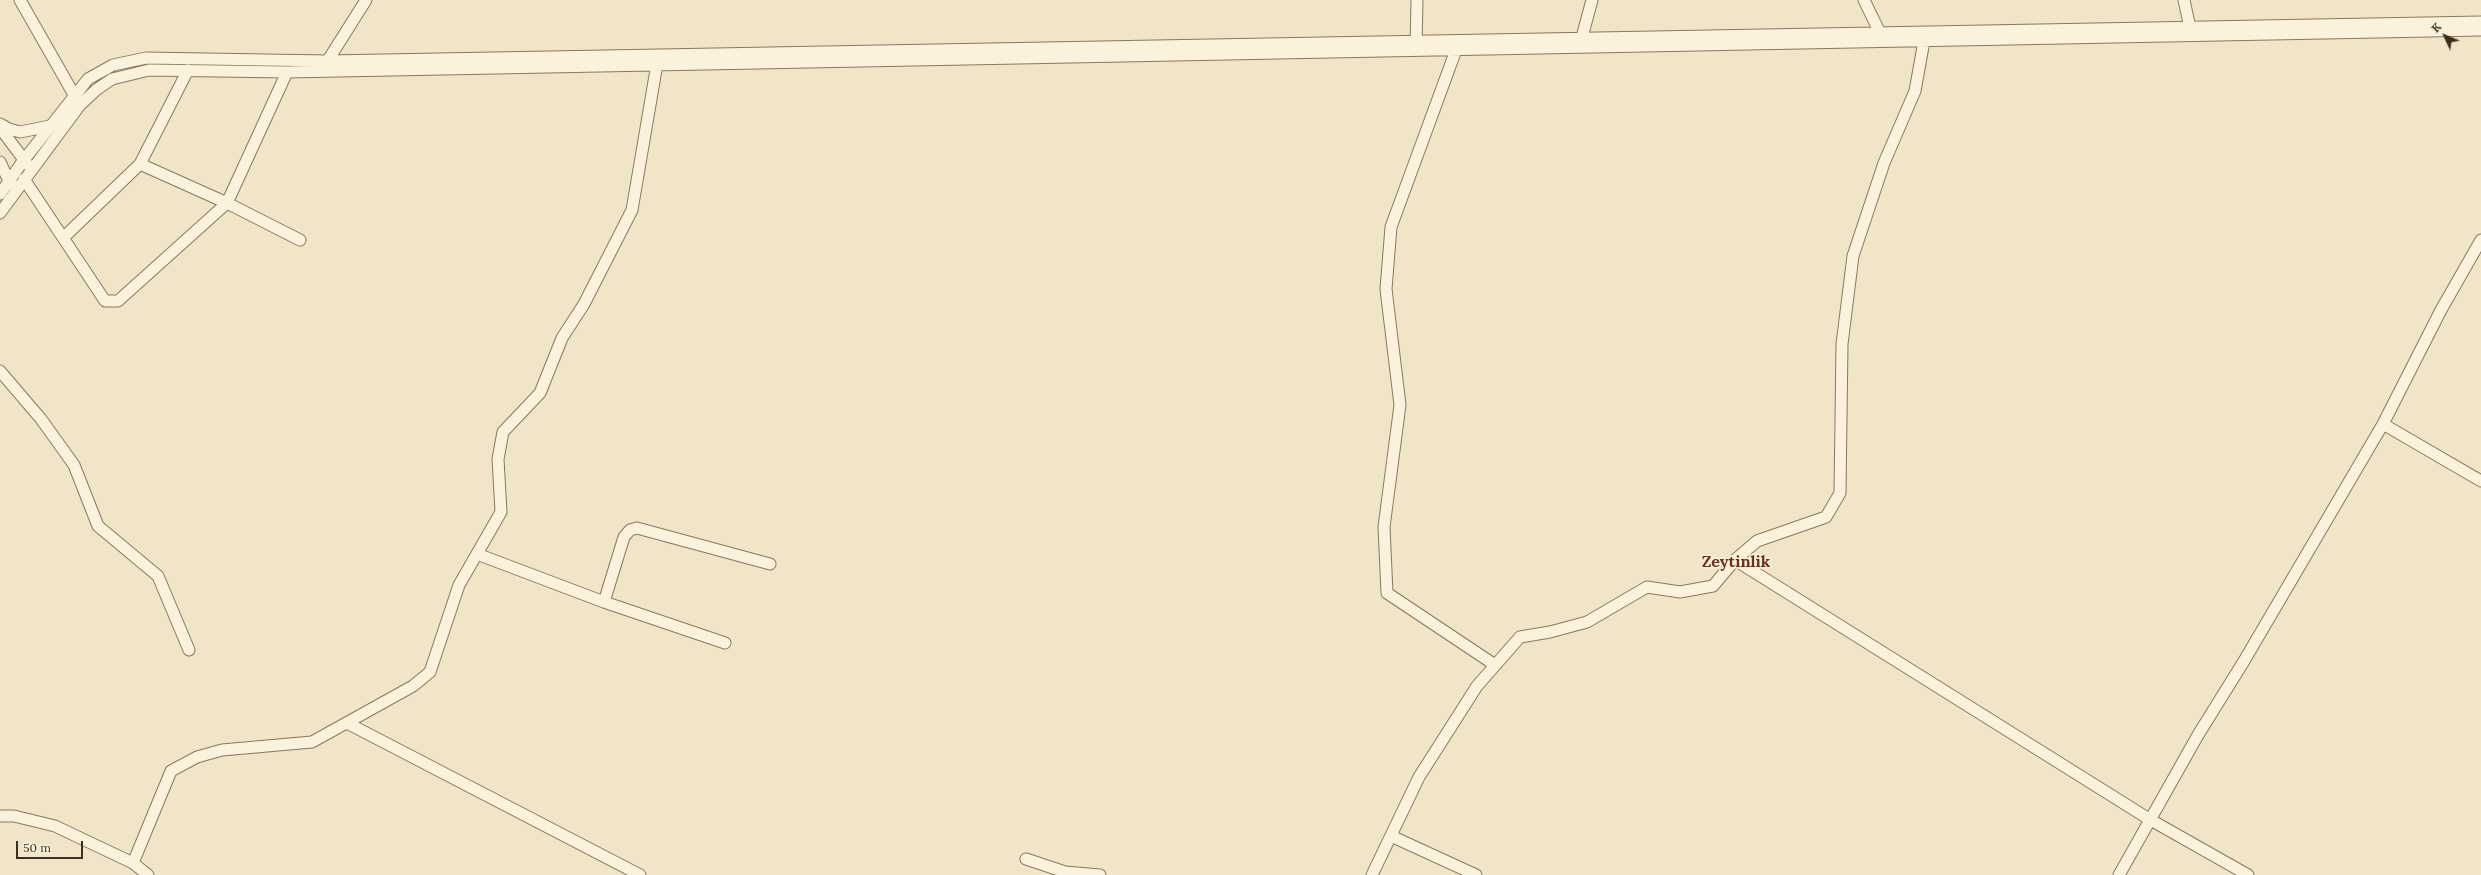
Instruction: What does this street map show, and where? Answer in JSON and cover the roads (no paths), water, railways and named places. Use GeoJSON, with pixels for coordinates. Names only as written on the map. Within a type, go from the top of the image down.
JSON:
{"type":"FeatureCollection","features":[{"type":"Feature","properties":{"kind":"street"},"geometry":{"type":"LineString","coordinates":[[20,0],[80,105]]}},
{"type":"Feature","properties":{"kind":"street"},"geometry":{"type":"LineString","coordinates":[[321,71],[366,0]]}},
{"type":"Feature","properties":{"kind":"street"},"geometry":{"type":"LineString","coordinates":[[1416,45],[1417,0]]}},
{"type":"Feature","properties":{"kind":"street"},"geometry":{"type":"LineString","coordinates":[[1582,37],[1592,0]]}},
{"type":"Feature","properties":{"kind":"street"},"geometry":{"type":"LineString","coordinates":[[1864,0],[1882,36]]}},
{"type":"Feature","properties":{"kind":"street"},"geometry":{"type":"LineString","coordinates":[[2184,0],[2190,28]]}},
{"type":"Feature","properties":{"kind":"street"},"geometry":{"type":"LineString","coordinates":[[0,213],[50,126],[88,79],[100,71],[124,61],[146,58],[328,61],[1416,45],[1456,50],[1882,36],[2481,22]]}},
{"type":"Feature","properties":{"kind":"street"},"geometry":{"type":"LineString","coordinates":[[27,164],[80,105],[96,90],[112,79],[149,70],[287,72],[657,64],[1416,45],[1582,37],[1882,36],[1924,41],[2481,30]]}},
{"type":"Feature","properties":{"kind":"street"},"geometry":{"type":"LineString","coordinates":[[1372,875],[1419,777],[1477,686],[1520,637],[1550,632],[1587,622],[1647,587],[1680,592],[1713,586],[1735,560],[1757,541],[1826,517],[1840,493],[1842,344],[1853,256],[1884,163],[1914,91],[1924,41]]}},
{"type":"Feature","properties":{"kind":"street"},"geometry":{"type":"LineString","coordinates":[[1456,50],[1391,227],[1386,289],[1400,405],[1384,527],[1387,593],[1495,665]]}},
{"type":"Feature","properties":{"kind":"street"},"geometry":{"type":"LineString","coordinates":[[133,863],[172,771],[197,757],[222,750],[312,742],[413,686],[430,672],[459,585],[501,512],[498,459],[503,432],[540,393],[562,338],[584,304],[632,210],[657,64]]}},
{"type":"Feature","properties":{"kind":"street"},"geometry":{"type":"LineString","coordinates":[[63,238],[140,164],[188,70]]}},
{"type":"Feature","properties":{"kind":"street"},"geometry":{"type":"LineString","coordinates":[[0,162],[63,238],[105,301],[118,301],[227,203],[287,72]]}},
{"type":"Feature","properties":{"kind":"street"},"geometry":{"type":"LineString","coordinates":[[0,124],[9,129],[20,132],[50,126]]}},
{"type":"Feature","properties":{"kind":"street"},"geometry":{"type":"LineString","coordinates":[[0,128],[27,164]]}},
{"type":"Feature","properties":{"kind":"street"},"geometry":{"type":"LineString","coordinates":[[140,164],[227,203],[300,240]]}},
{"type":"Feature","properties":{"kind":"street"},"geometry":{"type":"LineString","coordinates":[[0,194],[17,183]]}},
{"type":"Feature","properties":{"kind":"street"},"geometry":{"type":"LineString","coordinates":[[2119,875],[2149,819],[2383,424],[2442,310],[2481,240]]}},
{"type":"Feature","properties":{"kind":"street"},"geometry":{"type":"LineString","coordinates":[[0,371],[41,420],[74,465],[98,526],[158,576],[189,650]]}},
{"type":"Feature","properties":{"kind":"street"},"geometry":{"type":"LineString","coordinates":[[2383,424],[2481,481]]}},
{"type":"Feature","properties":{"kind":"street"},"geometry":{"type":"LineString","coordinates":[[604,602],[624,537],[630,530],[637,528],[770,564]]}},
{"type":"Feature","properties":{"kind":"street"},"geometry":{"type":"LineString","coordinates":[[477,554],[604,602],[725,643]]}},
{"type":"Feature","properties":{"kind":"street"},"geometry":{"type":"LineString","coordinates":[[1735,560],[2149,819],[2248,875]]}},
{"type":"Feature","properties":{"kind":"street"},"geometry":{"type":"LineString","coordinates":[[347,723],[640,875]]}},
{"type":"Feature","properties":{"kind":"street"},"geometry":{"type":"LineString","coordinates":[[0,816],[14,816],[55,826],[133,863],[148,875]]}},
{"type":"Feature","properties":{"kind":"street"},"geometry":{"type":"LineString","coordinates":[[1391,836],[1476,875]]}},
{"type":"Feature","properties":{"kind":"street"},"geometry":{"type":"LineString","coordinates":[[1026,859],[1065,872],[1100,875]]}},
{"type":"Feature","properties":{"kind":"district","name":"Zeytinlik"},"geometry":{"type":"Point","coordinates":[1736,562]}}]}
